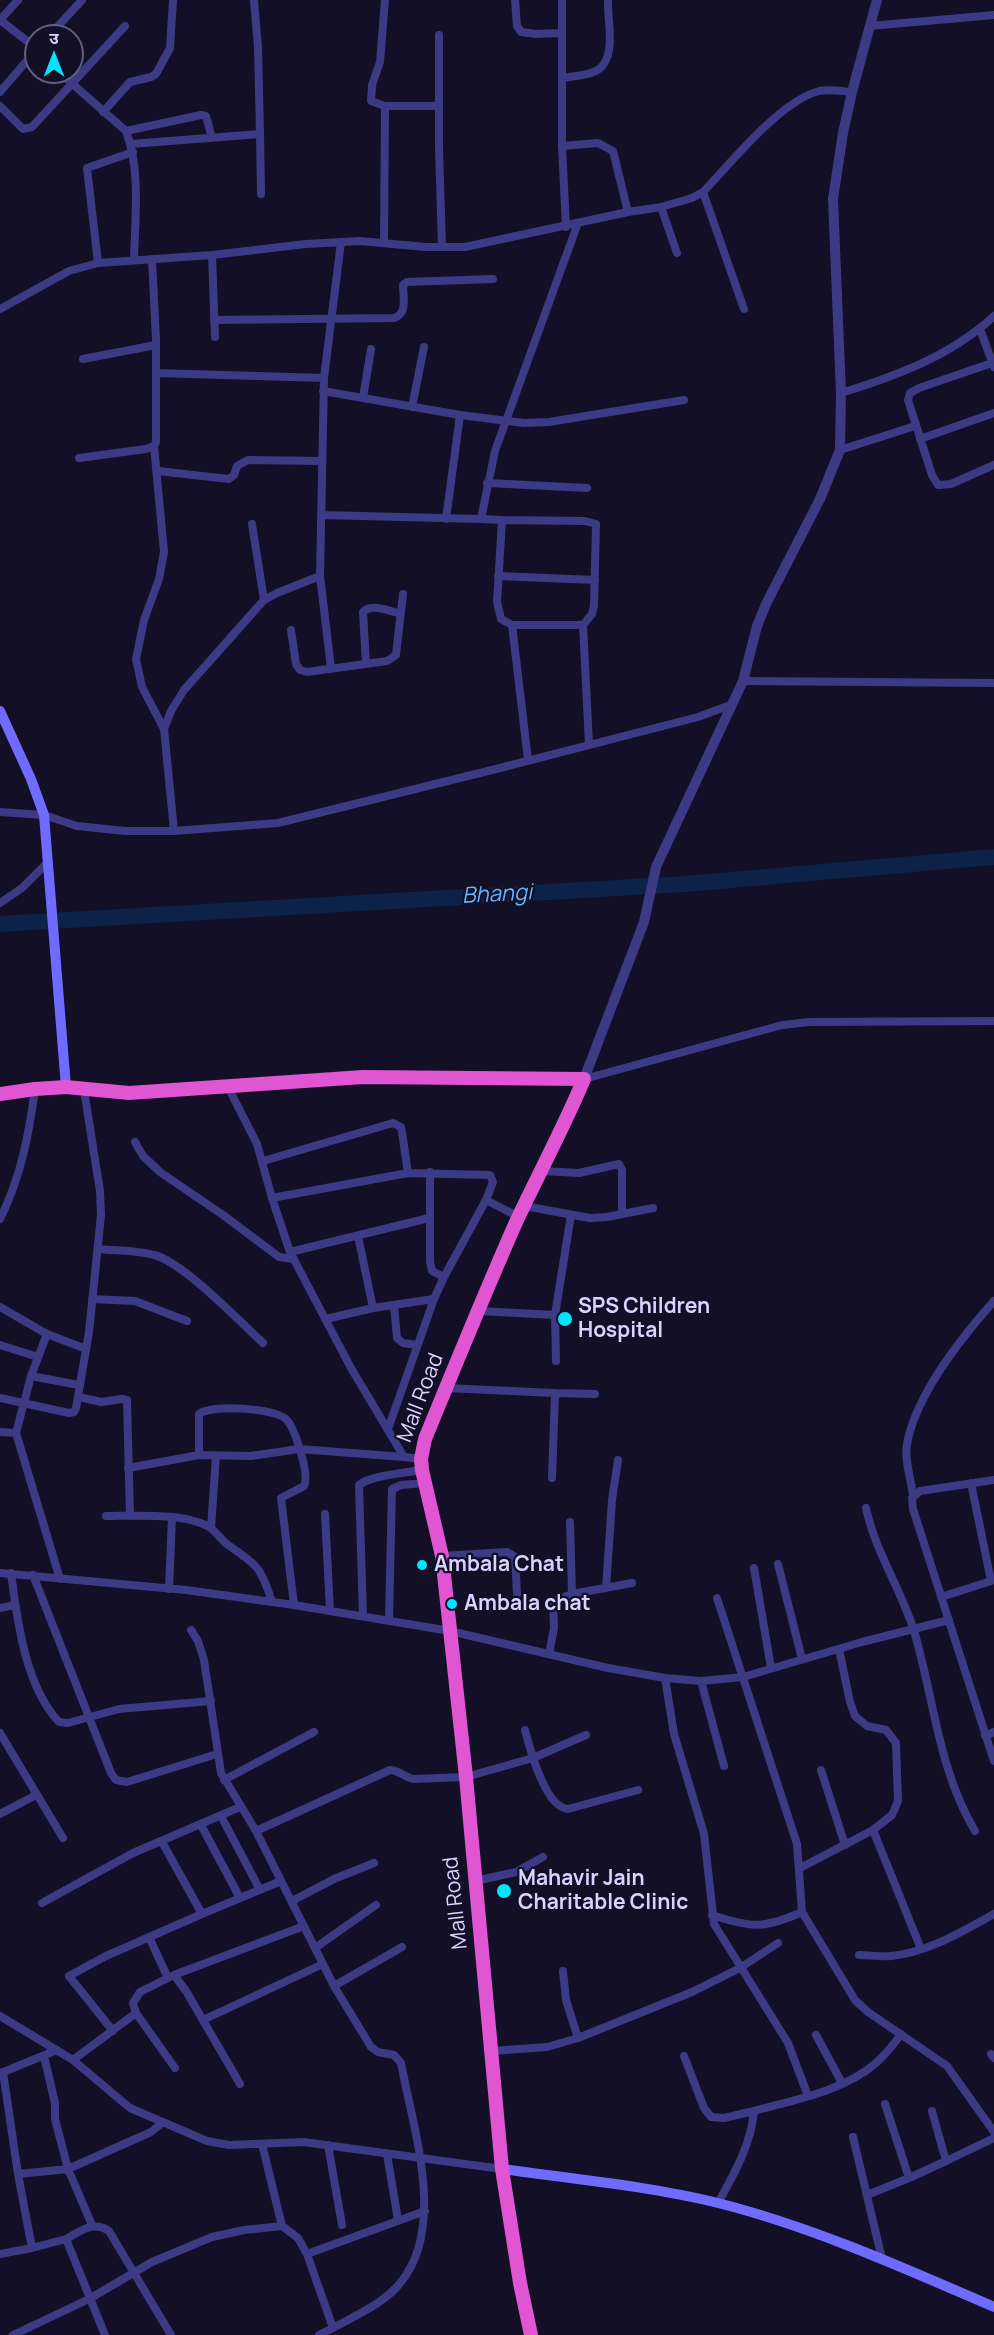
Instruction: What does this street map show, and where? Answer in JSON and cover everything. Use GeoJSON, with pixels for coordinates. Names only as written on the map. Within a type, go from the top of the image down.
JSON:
{"type":"FeatureCollection","features":[{"type":"Feature","properties":{"kind":"highway"},"geometry":{"type":"LineString","coordinates":[[0,1094],[66,1087],[129,1093],[363,1077],[584,1079]]}},
{"type":"Feature","properties":{"kind":"highway","name":"Mall Road"},"geometry":{"type":"LineString","coordinates":[[531,2335],[502,2169],[466,1777],[442,1556],[422,1471],[425,1439],[446,1388],[522,1211],[584,1079]]}},
{"type":"Feature","properties":{"kind":"main road"},"geometry":{"type":"LineString","coordinates":[[0,711],[31,779],[44,815],[66,1087]]}},
{"type":"Feature","properties":{"kind":"main road"},"geometry":{"type":"LineString","coordinates":[[502,2169],[718,2203],[783,2222],[882,2259],[994,2307]]}},
{"type":"Feature","properties":{"kind":"street"},"geometry":{"type":"LineString","coordinates":[[18,0],[0,20],[24,39]]}},
{"type":"Feature","properties":{"kind":"street"},"geometry":{"type":"LineString","coordinates":[[60,24],[82,0]]}},
{"type":"Feature","properties":{"kind":"street"},"geometry":{"type":"LineString","coordinates":[[104,112],[130,82],[156,74],[170,48],[173,0]]}},
{"type":"Feature","properties":{"kind":"street"},"geometry":{"type":"LineString","coordinates":[[254,0],[258,47],[261,194]]}},
{"type":"Feature","properties":{"kind":"street"},"geometry":{"type":"LineString","coordinates":[[385,0],[380,62],[370,96],[372,102],[385,106],[439,106]]}},
{"type":"Feature","properties":{"kind":"street"},"geometry":{"type":"LineString","coordinates":[[514,0],[521,32],[562,33]]}},
{"type":"Feature","properties":{"kind":"street"},"geometry":{"type":"LineString","coordinates":[[562,0],[562,146],[566,226]]}},
{"type":"Feature","properties":{"kind":"street"},"geometry":{"type":"LineString","coordinates":[[562,78],[586,74],[598,69],[606,61],[609,47],[608,0]]}},
{"type":"Feature","properties":{"kind":"street"},"geometry":{"type":"LineString","coordinates":[[584,1079],[644,922],[652,880],[670,834],[734,704],[744,681],[757,626],[767,602],[820,499],[840,450],[841,393],[833,199],[852,92],[877,0]]}},
{"type":"Feature","properties":{"kind":"street"},"geometry":{"type":"LineString","coordinates":[[870,26],[994,15]]}},
{"type":"Feature","properties":{"kind":"street"},"geometry":{"type":"LineString","coordinates":[[84,69],[124,26]]}},
{"type":"Feature","properties":{"kind":"street"},"geometry":{"type":"LineString","coordinates":[[439,35],[442,247]]}},
{"type":"Feature","properties":{"kind":"street"},"geometry":{"type":"LineString","coordinates":[[0,92],[24,63]]}},
{"type":"Feature","properties":{"kind":"street"},"geometry":{"type":"LineString","coordinates":[[0,106],[17,124],[28,129],[40,119],[70,84],[126,131],[132,148],[135,171],[134,260]]}},
{"type":"Feature","properties":{"kind":"street"},"geometry":{"type":"LineString","coordinates":[[0,309],[69,271],[98,263],[212,255],[341,242],[442,247],[484,245],[628,212],[662,207],[692,198],[703,192],[758,134],[789,108],[820,91],[852,92]]}},
{"type":"Feature","properties":{"kind":"street"},"geometry":{"type":"LineString","coordinates":[[384,243],[385,106]]}},
{"type":"Feature","properties":{"kind":"street"},"geometry":{"type":"LineString","coordinates":[[126,131],[201,115],[206,116],[209,121],[212,138]]}},
{"type":"Feature","properties":{"kind":"street"},"geometry":{"type":"LineString","coordinates":[[98,263],[86,170],[92,164],[132,148],[260,134]]}},
{"type":"Feature","properties":{"kind":"street"},"geometry":{"type":"LineString","coordinates":[[562,146],[598,143],[613,152],[628,212]]}},
{"type":"Feature","properties":{"kind":"street"},"geometry":{"type":"LineString","coordinates":[[703,192],[744,309]]}},
{"type":"Feature","properties":{"kind":"street"},"geometry":{"type":"LineString","coordinates":[[662,207],[676,253]]}},
{"type":"Feature","properties":{"kind":"street"},"geometry":{"type":"LineString","coordinates":[[481,519],[495,451],[578,223]]}},
{"type":"Feature","properties":{"kind":"street"},"geometry":{"type":"LineString","coordinates":[[331,668],[320,576],[323,392],[341,242]]}},
{"type":"Feature","properties":{"kind":"street"},"geometry":{"type":"LineString","coordinates":[[212,255],[215,337]]}},
{"type":"Feature","properties":{"kind":"street"},"geometry":{"type":"LineString","coordinates":[[152,259],[158,436],[154,446],[164,552],[163,564],[144,620],[136,659],[142,687],[165,729]]}},
{"type":"Feature","properties":{"kind":"street"},"geometry":{"type":"LineString","coordinates":[[214,321],[330,320],[399,316],[404,308],[403,285],[407,282],[493,279]]}},
{"type":"Feature","properties":{"kind":"street"},"geometry":{"type":"LineString","coordinates":[[841,393],[884,379],[938,356],[980,329],[994,316]]}},
{"type":"Feature","properties":{"kind":"street"},"geometry":{"type":"LineString","coordinates":[[980,329],[993,365],[919,388],[910,393],[908,400],[932,475],[938,485],[951,484],[994,465]]}},
{"type":"Feature","properties":{"kind":"street"},"geometry":{"type":"LineString","coordinates":[[83,359],[156,345]]}},
{"type":"Feature","properties":{"kind":"street"},"geometry":{"type":"LineString","coordinates":[[412,407],[424,347]]}},
{"type":"Feature","properties":{"kind":"street"},"geometry":{"type":"LineString","coordinates":[[363,398],[371,349]]}},
{"type":"Feature","properties":{"kind":"street"},"geometry":{"type":"LineString","coordinates":[[156,373],[324,378]]}},
{"type":"Feature","properties":{"kind":"street"},"geometry":{"type":"LineString","coordinates":[[323,392],[460,415],[524,423],[549,422],[684,400]]}},
{"type":"Feature","properties":{"kind":"street"},"geometry":{"type":"LineString","coordinates":[[920,439],[994,413]]}},
{"type":"Feature","properties":{"kind":"street"},"geometry":{"type":"LineString","coordinates":[[446,519],[460,415]]}},
{"type":"Feature","properties":{"kind":"street"},"geometry":{"type":"LineString","coordinates":[[840,450],[915,426]]}},
{"type":"Feature","properties":{"kind":"street"},"geometry":{"type":"LineString","coordinates":[[79,458],[154,446]]}},
{"type":"Feature","properties":{"kind":"street"},"geometry":{"type":"LineString","coordinates":[[158,471],[229,479],[234,475],[237,466],[248,460],[322,461]]}},
{"type":"Feature","properties":{"kind":"street"},"geometry":{"type":"LineString","coordinates":[[487,483],[587,488]]}},
{"type":"Feature","properties":{"kind":"street"},"geometry":{"type":"LineString","coordinates":[[321,515],[585,521],[596,524],[592,614],[583,625],[589,744]]}},
{"type":"Feature","properties":{"kind":"street"},"geometry":{"type":"LineString","coordinates":[[502,520],[498,610],[504,622],[512,625],[583,625]]}},
{"type":"Feature","properties":{"kind":"street"},"geometry":{"type":"LineString","coordinates":[[252,524],[264,600]]}},
{"type":"Feature","properties":{"kind":"street"},"geometry":{"type":"LineString","coordinates":[[174,831],[165,729],[171,711],[184,690],[264,600],[320,576]]}},
{"type":"Feature","properties":{"kind":"street"},"geometry":{"type":"LineString","coordinates":[[498,576],[595,580]]}},
{"type":"Feature","properties":{"kind":"street"},"geometry":{"type":"LineString","coordinates":[[291,630],[296,664],[300,670],[308,672],[387,661],[396,655],[403,594]]}},
{"type":"Feature","properties":{"kind":"street"},"geometry":{"type":"LineString","coordinates":[[366,664],[362,620],[364,610],[373,607],[401,614]]}},
{"type":"Feature","properties":{"kind":"street"},"geometry":{"type":"LineString","coordinates":[[512,625],[528,760]]}},
{"type":"Feature","properties":{"kind":"street"},"geometry":{"type":"LineString","coordinates":[[744,681],[994,683]]}},
{"type":"Feature","properties":{"kind":"street"},"geometry":{"type":"LineString","coordinates":[[0,812],[44,815],[89,827],[124,831],[174,831],[278,823],[698,717],[734,704]]}},
{"type":"Feature","properties":{"kind":"street"},"geometry":{"type":"LineString","coordinates":[[0,903],[22,888],[48,862]]}},
{"type":"Feature","properties":{"kind":"street"},"geometry":{"type":"LineString","coordinates":[[584,1079],[782,1025],[821,1022],[994,1021]]}},
{"type":"Feature","properties":{"kind":"street"},"geometry":{"type":"LineString","coordinates":[[228,1088],[257,1144],[292,1256],[351,1368],[404,1457],[422,1471]]}},
{"type":"Feature","properties":{"kind":"street"},"geometry":{"type":"LineString","coordinates":[[0,1219],[20,1171],[28,1136],[34,1089]]}},
{"type":"Feature","properties":{"kind":"street"},"geometry":{"type":"LineString","coordinates":[[0,1398],[72,1413],[76,1411],[93,1299],[101,1202],[84,1090]]}},
{"type":"Feature","properties":{"kind":"street"},"geometry":{"type":"LineString","coordinates":[[263,1161],[393,1123],[401,1127],[408,1173]]}},
{"type":"Feature","properties":{"kind":"street"},"geometry":{"type":"LineString","coordinates":[[135,1142],[150,1164],[279,1257],[292,1256],[429,1218]]}},
{"type":"Feature","properties":{"kind":"street"},"geometry":{"type":"LineString","coordinates":[[542,1171],[579,1173],[619,1164],[622,1170],[622,1214]]}},
{"type":"Feature","properties":{"kind":"street"},"geometry":{"type":"LineString","coordinates":[[430,1172],[431,1268],[435,1273],[444,1277]]}},
{"type":"Feature","properties":{"kind":"street"},"geometry":{"type":"LineString","coordinates":[[272,1198],[408,1173],[490,1175],[493,1182],[486,1200],[434,1299],[388,1429]]}},
{"type":"Feature","properties":{"kind":"street"},"geometry":{"type":"LineString","coordinates":[[486,1200],[522,1211],[590,1218],[653,1208]]}},
{"type":"Feature","properties":{"kind":"street"},"geometry":{"type":"LineString","coordinates":[[556,1361],[555,1315],[572,1215]]}},
{"type":"Feature","properties":{"kind":"street"},"geometry":{"type":"LineString","coordinates":[[358,1236],[373,1308]]}},
{"type":"Feature","properties":{"kind":"street"},"geometry":{"type":"LineString","coordinates":[[98,1249],[154,1255],[165,1259],[214,1297],[262,1342]]}},
{"type":"Feature","properties":{"kind":"street"},"geometry":{"type":"LineString","coordinates":[[93,1299],[135,1301],[187,1321]]}},
{"type":"Feature","properties":{"kind":"street"},"geometry":{"type":"LineString","coordinates":[[326,1319],[373,1308],[434,1299]]}},
{"type":"Feature","properties":{"kind":"street"},"geometry":{"type":"LineString","coordinates":[[994,1301],[958,1345],[919,1410],[906,1445],[913,1509],[994,1761]]}},
{"type":"Feature","properties":{"kind":"street"},"geometry":{"type":"LineString","coordinates":[[394,1305],[397,1338],[403,1343],[417,1345]]}},
{"type":"Feature","properties":{"kind":"street"},"geometry":{"type":"LineString","coordinates":[[0,1307],[47,1334],[86,1349]]}},
{"type":"Feature","properties":{"kind":"street"},"geometry":{"type":"LineString","coordinates":[[478,1311],[555,1315]]}},
{"type":"Feature","properties":{"kind":"street"},"geometry":{"type":"LineString","coordinates":[[47,1334],[30,1376],[16,1433],[60,1579]]}},
{"type":"Feature","properties":{"kind":"street"},"geometry":{"type":"LineString","coordinates":[[0,1345],[38,1357]]}},
{"type":"Feature","properties":{"kind":"street"},"geometry":{"type":"LineString","coordinates":[[30,1376],[80,1385]]}},
{"type":"Feature","properties":{"kind":"street"},"geometry":{"type":"LineString","coordinates":[[446,1388],[595,1394]]}},
{"type":"Feature","properties":{"kind":"street"},"geometry":{"type":"LineString","coordinates":[[552,1478],[555,1393]]}},
{"type":"Feature","properties":{"kind":"street"},"geometry":{"type":"LineString","coordinates":[[79,1397],[101,1401],[127,1400],[130,1516]]}},
{"type":"Feature","properties":{"kind":"street"},"geometry":{"type":"LineString","coordinates":[[199,1455],[197,1419],[201,1412],[212,1409],[243,1409],[279,1415],[288,1423],[307,1477],[306,1483],[282,1496],[280,1501],[294,1605]]}},
{"type":"Feature","properties":{"kind":"street"},"geometry":{"type":"LineString","coordinates":[[0,1432],[16,1433]]}},
{"type":"Feature","properties":{"kind":"street"},"geometry":{"type":"LineString","coordinates":[[128,1468],[199,1455],[251,1456],[299,1449],[404,1457]]}},
{"type":"Feature","properties":{"kind":"street"},"geometry":{"type":"LineString","coordinates":[[212,1528],[216,1456]]}},
{"type":"Feature","properties":{"kind":"street"},"geometry":{"type":"LineString","coordinates":[[606,1588],[612,1500],[618,1460]]}},
{"type":"Feature","properties":{"kind":"street"},"geometry":{"type":"LineString","coordinates":[[363,1616],[359,1485],[386,1476],[422,1471]]}},
{"type":"Feature","properties":{"kind":"street"},"geometry":{"type":"LineString","coordinates":[[389,1620],[392,1489],[422,1471]]}},
{"type":"Feature","properties":{"kind":"street"},"geometry":{"type":"LineString","coordinates":[[913,1495],[939,1488],[994,1480]]}},
{"type":"Feature","properties":{"kind":"street"},"geometry":{"type":"LineString","coordinates":[[941,1597],[993,1580],[971,1484]]}},
{"type":"Feature","properties":{"kind":"street"},"geometry":{"type":"LineString","coordinates":[[866,1508],[873,1535],[914,1630],[942,1750],[956,1795],[975,1830]]}},
{"type":"Feature","properties":{"kind":"street"},"geometry":{"type":"LineString","coordinates":[[325,1514],[330,1611]]}},
{"type":"Feature","properties":{"kind":"street"},"geometry":{"type":"LineString","coordinates":[[106,1516],[171,1517],[199,1522],[212,1528],[226,1544],[242,1553],[258,1568],[272,1602]]}},
{"type":"Feature","properties":{"kind":"street"},"geometry":{"type":"LineString","coordinates":[[169,1589],[171,1517]]}},
{"type":"Feature","properties":{"kind":"street"},"geometry":{"type":"LineString","coordinates":[[570,1522],[572,1593]]}},
{"type":"Feature","properties":{"kind":"street"},"geometry":{"type":"LineString","coordinates":[[442,1556],[507,1552],[515,1557],[517,1594]]}},
{"type":"Feature","properties":{"kind":"street"},"geometry":{"type":"LineString","coordinates":[[778,1564],[802,1659]]}},
{"type":"Feature","properties":{"kind":"street"},"geometry":{"type":"LineString","coordinates":[[753,1568],[771,1668]]}},
{"type":"Feature","properties":{"kind":"street"},"geometry":{"type":"LineString","coordinates":[[0,1573],[169,1589],[294,1605],[450,1631],[665,1678],[701,1681],[743,1677],[949,1620]]}},
{"type":"Feature","properties":{"kind":"street"},"geometry":{"type":"LineString","coordinates":[[11,1573],[15,1605],[32,1676],[56,1719],[63,1724],[119,1709],[211,1701]]}},
{"type":"Feature","properties":{"kind":"street"},"geometry":{"type":"LineString","coordinates":[[33,1575],[111,1773],[119,1782],[131,1781],[217,1754]]}},
{"type":"Feature","properties":{"kind":"street"},"geometry":{"type":"LineString","coordinates":[[549,1654],[554,1628],[554,1602],[572,1593],[632,1584]]}},
{"type":"Feature","properties":{"kind":"street"},"geometry":{"type":"LineString","coordinates":[[717,1598],[793,1830],[800,1868],[802,1912],[855,2000],[947,2066],[994,2132]]}},
{"type":"Feature","properties":{"kind":"street"},"geometry":{"type":"LineString","coordinates":[[0,1608],[15,1605]]}},
{"type":"Feature","properties":{"kind":"street"},"geometry":{"type":"LineString","coordinates":[[191,1630],[202,1651],[211,1701],[218,1765],[224,1780],[292,1901],[334,1986],[371,2047],[378,2052],[394,2055],[400,2063],[420,2157],[425,2211],[420,2243],[412,2265],[401,2283],[375,2304],[319,2335]]}},
{"type":"Feature","properties":{"kind":"street"},"geometry":{"type":"LineString","coordinates":[[800,1868],[873,1830],[896,1809],[899,1787],[898,1752],[891,1734],[867,1726],[855,1716],[839,1649]]}},
{"type":"Feature","properties":{"kind":"street"},"geometry":{"type":"LineString","coordinates":[[665,1678],[674,1734],[704,1834],[714,1924],[788,2043],[808,2096]]}},
{"type":"Feature","properties":{"kind":"street"},"geometry":{"type":"LineString","coordinates":[[701,1681],[724,1766]]}},
{"type":"Feature","properties":{"kind":"street"},"geometry":{"type":"LineString","coordinates":[[525,1730],[533,1758],[553,1800],[562,1808],[568,1809],[638,1790]]}},
{"type":"Feature","properties":{"kind":"street"},"geometry":{"type":"LineString","coordinates":[[224,1780],[314,1732]]}},
{"type":"Feature","properties":{"kind":"street"},"geometry":{"type":"LineString","coordinates":[[985,1736],[994,1732]]}},
{"type":"Feature","properties":{"kind":"street"},"geometry":{"type":"LineString","coordinates":[[0,1733],[63,1838]]}},
{"type":"Feature","properties":{"kind":"street"},"geometry":{"type":"LineString","coordinates":[[255,1832],[390,1770],[397,1771],[406,1778],[414,1779],[466,1777],[533,1758],[586,1735]]}},
{"type":"Feature","properties":{"kind":"street"},"geometry":{"type":"LineString","coordinates":[[822,1770],[845,1845]]}},
{"type":"Feature","properties":{"kind":"street"},"geometry":{"type":"LineString","coordinates":[[0,1814],[36,1795]]}},
{"type":"Feature","properties":{"kind":"street"},"geometry":{"type":"LineString","coordinates":[[42,1903],[133,1853],[240,1807]]}},
{"type":"Feature","properties":{"kind":"street"},"geometry":{"type":"LineString","coordinates":[[221,1816],[260,1890]]}},
{"type":"Feature","properties":{"kind":"street"},"geometry":{"type":"LineString","coordinates":[[201,1825],[240,1898]]}},
{"type":"Feature","properties":{"kind":"street"},"geometry":{"type":"LineString","coordinates":[[873,1830],[921,1949]]}},
{"type":"Feature","properties":{"kind":"street"},"geometry":{"type":"LineString","coordinates":[[162,1842],[202,1914]]}},
{"type":"Feature","properties":{"kind":"street"},"geometry":{"type":"LineString","coordinates":[[475,1881],[516,1872],[543,1857]]}},
{"type":"Feature","properties":{"kind":"street"},"geometry":{"type":"LineString","coordinates":[[292,1901],[374,1863]]}},
{"type":"Feature","properties":{"kind":"street"},"geometry":{"type":"LineString","coordinates":[[113,2031],[69,1976],[149,1937],[281,1881]]}},
{"type":"Feature","properties":{"kind":"street"},"geometry":{"type":"LineString","coordinates":[[315,1948],[376,1905]]}},
{"type":"Feature","properties":{"kind":"street"},"geometry":{"type":"LineString","coordinates":[[712,1915],[744,1925],[757,1926],[786,1919],[802,1912]]}},
{"type":"Feature","properties":{"kind":"street"},"geometry":{"type":"LineString","coordinates":[[859,1954],[891,1957],[921,1949],[963,1931],[994,1914]]}},
{"type":"Feature","properties":{"kind":"street"},"geometry":{"type":"LineString","coordinates":[[175,2068],[136,2013],[133,2003],[135,1996],[171,1976],[304,1926]]}},
{"type":"Feature","properties":{"kind":"street"},"geometry":{"type":"LineString","coordinates":[[149,1937],[171,1976],[203,2020],[240,2084]]}},
{"type":"Feature","properties":{"kind":"street"},"geometry":{"type":"LineString","coordinates":[[492,2051],[546,2047],[640,2015],[740,1968],[778,1943]]}},
{"type":"Feature","properties":{"kind":"street"},"geometry":{"type":"LineString","coordinates":[[334,1986],[402,1947]]}},
{"type":"Feature","properties":{"kind":"street"},"geometry":{"type":"LineString","coordinates":[[203,2020],[323,1964]]}},
{"type":"Feature","properties":{"kind":"street"},"geometry":{"type":"LineString","coordinates":[[563,1971],[566,2001],[578,2038]]}},
{"type":"Feature","properties":{"kind":"street"},"geometry":{"type":"LineString","coordinates":[[73,2060],[136,2013]]}},
{"type":"Feature","properties":{"kind":"street"},"geometry":{"type":"LineString","coordinates":[[0,2016],[73,2060],[130,2108],[192,2136],[220,2145],[303,2142],[502,2169]]}},
{"type":"Feature","properties":{"kind":"street"},"geometry":{"type":"LineString","coordinates":[[684,2056],[707,2114],[711,2117],[724,2118],[808,2096],[842,2083],[876,2063],[901,2034]]}},
{"type":"Feature","properties":{"kind":"street"},"geometry":{"type":"LineString","coordinates":[[816,2036],[842,2083]]}},
{"type":"Feature","properties":{"kind":"street"},"geometry":{"type":"LineString","coordinates":[[32,2248],[2,2073],[57,2050]]}},
{"type":"Feature","properties":{"kind":"street"},"geometry":{"type":"LineString","coordinates":[[44,2056],[55,2103],[55,2119],[68,2169],[92,2225]]}},
{"type":"Feature","properties":{"kind":"street"},"geometry":{"type":"LineString","coordinates":[[885,2104],[909,2178]]}},
{"type":"Feature","properties":{"kind":"street"},"geometry":{"type":"LineString","coordinates":[[718,2203],[741,2159],[753,2126],[754,2111]]}},
{"type":"Feature","properties":{"kind":"street"},"geometry":{"type":"LineString","coordinates":[[932,2111],[946,2161]]}},
{"type":"Feature","properties":{"kind":"street"},"geometry":{"type":"LineString","coordinates":[[18,2174],[68,2169],[152,2132],[162,2123]]}},
{"type":"Feature","properties":{"kind":"street"},"geometry":{"type":"LineString","coordinates":[[853,2137],[882,2259]]}},
{"type":"Feature","properties":{"kind":"street"},"geometry":{"type":"LineString","coordinates":[[867,2195],[994,2138]]}},
{"type":"Feature","properties":{"kind":"street"},"geometry":{"type":"LineString","coordinates":[[262,2144],[282,2226],[298,2238],[307,2254],[333,2328]]}},
{"type":"Feature","properties":{"kind":"street"},"geometry":{"type":"LineString","coordinates":[[328,2145],[342,2225]]}},
{"type":"Feature","properties":{"kind":"street"},"geometry":{"type":"LineString","coordinates":[[387,2154],[398,2220]]}},
{"type":"Feature","properties":{"kind":"street"},"geometry":{"type":"LineString","coordinates":[[307,2254],[425,2211]]}},
{"type":"Feature","properties":{"kind":"street"},"geometry":{"type":"LineString","coordinates":[[0,2254],[66,2239],[92,2225],[102,2226],[109,2231],[171,2335]]}},
{"type":"Feature","properties":{"kind":"street"},"geometry":{"type":"LineString","coordinates":[[13,2335],[90,2299],[152,2262],[212,2237],[244,2230],[282,2226]]}},
{"type":"Feature","properties":{"kind":"street"},"geometry":{"type":"LineString","coordinates":[[66,2239],[105,2335]]}},
{"type":"Feature","properties":{"kind":"waterway","name":"Bhangi"},"geometry":{"type":"LineString","coordinates":[[0,924],[685,884],[994,857]]}},
{"type":"Feature","properties":{"kind":"place","name":"SPS Children Hospital"},"geometry":{"type":"Point","coordinates":[565,1319]}},
{"type":"Feature","properties":{"kind":"place","name":"Ambala Chat"},"geometry":{"type":"Point","coordinates":[422,1565]}},
{"type":"Feature","properties":{"kind":"place","name":"Ambala chat"},"geometry":{"type":"Point","coordinates":[452,1604]}},
{"type":"Feature","properties":{"kind":"place","name":"Mahavir Jain Charitable Clinic"},"geometry":{"type":"Point","coordinates":[504,1891]}}]}
